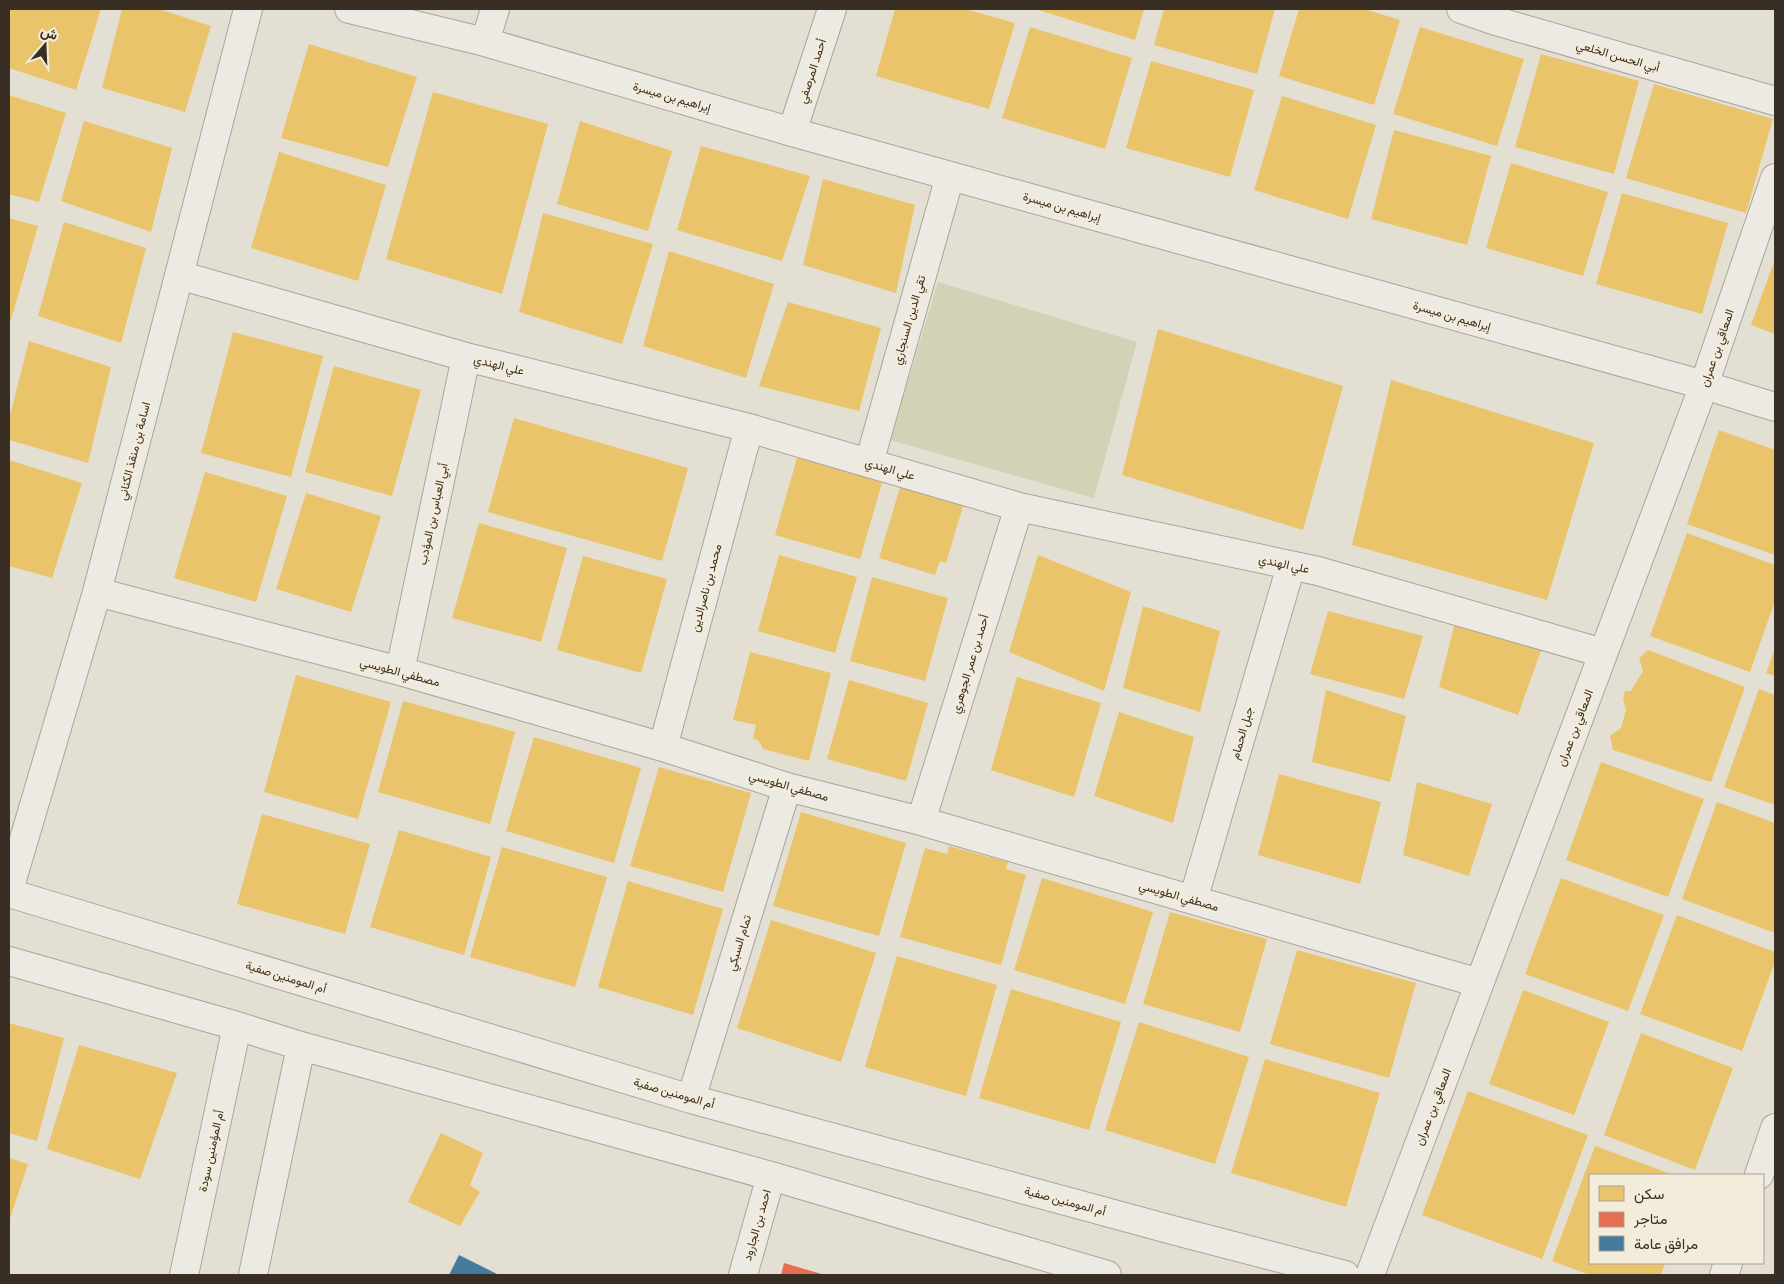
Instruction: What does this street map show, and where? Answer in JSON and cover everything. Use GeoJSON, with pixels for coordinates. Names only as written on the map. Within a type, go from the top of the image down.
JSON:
{"type":"FeatureCollection","features":[{"type":"Feature","properties":{"kind":"street","name":"اسامة بن منقذ الكناني"},"geometry":{"type":"LineString","coordinates":[[9,891],[97,592],[248,9]]}},
{"type":"Feature","properties":{"kind":"street","name":"إبراهيم بن ميسرة"},"geometry":{"type":"LineString","coordinates":[[349,9],[485,42],[792,132],[1775,407]]}},
{"type":"Feature","properties":{"kind":"street"},"geometry":{"type":"LineString","coordinates":[[485,42],[495,9]]}},
{"type":"Feature","properties":{"kind":"street","name":"أحمد المرصفي"},"geometry":{"type":"LineString","coordinates":[[792,132],[832,9]]}},
{"type":"Feature","properties":{"kind":"street","name":"أبي الحسن الخلعي"},"geometry":{"type":"LineString","coordinates":[[1460,9],[1497,15],[1775,101]]}},
{"type":"Feature","properties":{"kind":"street","name":"تقي الدين السنجاري"},"geometry":{"type":"LineString","coordinates":[[869,463],[950,176]]}},
{"type":"Feature","properties":{"kind":"street","name":"المعاقي بن عمران"},"geometry":{"type":"LineString","coordinates":[[1370,1275],[1704,386],[1775,178]]}},
{"type":"Feature","properties":{"kind":"street","name":"علي الهندي"},"geometry":{"type":"LineString","coordinates":[[179,275],[466,357],[749,428],[1019,506],[1318,571],[1603,653]]}},
{"type":"Feature","properties":{"kind":"street","name":"أبي العباس بن المؤدب"},"geometry":{"type":"LineString","coordinates":[[400,671],[466,357]]}},
{"type":"Feature","properties":{"kind":"street","name":"محمد بن ناصرالدين"},"geometry":{"type":"LineString","coordinates":[[663,747],[749,428]]}},
{"type":"Feature","properties":{"kind":"street","name":"أحمد بن عمر الجوهري"},"geometry":{"type":"LineString","coordinates":[[921,821],[1019,506]]}},
{"type":"Feature","properties":{"kind":"street","name":"جبل الحمام"},"geometry":{"type":"LineString","coordinates":[[1193,900],[1291,566]]}},
{"type":"Feature","properties":{"kind":"street","name":"مصطفي الطويسي"},"geometry":{"type":"LineString","coordinates":[[97,592],[400,671],[663,747],[786,787],[921,821],[1479,983]]}},
{"type":"Feature","properties":{"kind":"street","name":"تمام السبكي"},"geometry":{"type":"LineString","coordinates":[[691,1099],[786,787]]}},
{"type":"Feature","properties":{"kind":"street","name":"أم المومنين صفية"},"geometry":{"type":"LineString","coordinates":[[9,891],[691,1099],[1167,1229],[1345,1275]]}},
{"type":"Feature","properties":{"kind":"street"},"geometry":{"type":"LineString","coordinates":[[9,961],[238,1026],[301,1046],[771,1176],[1033,1265],[1107,1275]]}},
{"type":"Feature","properties":{"kind":"street","name":"أم المؤمنين سودة"},"geometry":{"type":"LineString","coordinates":[[184,1275],[238,1026]]}},
{"type":"Feature","properties":{"kind":"street"},"geometry":{"type":"LineString","coordinates":[[253,1275],[301,1046]]}},
{"type":"Feature","properties":{"kind":"street"},"geometry":{"type":"LineString","coordinates":[[1759,1174],[1775,1128]]}},
{"type":"Feature","properties":{"kind":"street","name":"احمد بن الجارود"},"geometry":{"type":"LineString","coordinates":[[743,1275],[771,1176]]}},
{"type":"Feature","properties":{"kind":"green space"},"geometry":{"type":"Polygon","coordinates":[[[938,282],[1137,342],[1094,498],[890,440],[938,282]]]}},
{"type":"Feature","properties":{"kind":"building: سكن"},"geometry":{"type":"Polygon","coordinates":[[[9,9],[101,9],[76,90],[9,68],[9,9]]]}},
{"type":"Feature","properties":{"kind":"building: سكن"},"geometry":{"type":"Polygon","coordinates":[[[122,9],[159,9],[211,26],[185,112],[102,88],[122,9]]]}},
{"type":"Feature","properties":{"kind":"building: سكن"},"geometry":{"type":"Polygon","coordinates":[[[895,9],[965,9],[1015,23],[989,109],[876,76],[895,9]]]}},
{"type":"Feature","properties":{"kind":"building: سكن"},"geometry":{"type":"Polygon","coordinates":[[[1035,9],[1144,9],[1135,40],[1035,9]]]}},
{"type":"Feature","properties":{"kind":"building: سكن"},"geometry":{"type":"Polygon","coordinates":[[[1164,9],[1275,9],[1257,74],[1154,45],[1164,9]]]}},
{"type":"Feature","properties":{"kind":"building: سكن"},"geometry":{"type":"Polygon","coordinates":[[[1299,9],[1364,9],[1400,20],[1374,105],[1279,76],[1299,9]]]}},
{"type":"Feature","properties":{"kind":"building: سكن"},"geometry":{"type":"Polygon","coordinates":[[[1030,27],[1132,58],[1105,149],[1002,118],[1030,27]]]}},
{"type":"Feature","properties":{"kind":"building: سكن"},"geometry":{"type":"Polygon","coordinates":[[[1420,27],[1524,59],[1497,146],[1393,114],[1420,27]]]}},
{"type":"Feature","properties":{"kind":"building: سكن"},"geometry":{"type":"Polygon","coordinates":[[[309,44],[417,77],[388,167],[281,138],[309,44]]]}},
{"type":"Feature","properties":{"kind":"building: سكن"},"geometry":{"type":"Polygon","coordinates":[[[1541,54],[1639,81],[1614,174],[1515,147],[1541,54]]]}},
{"type":"Feature","properties":{"kind":"building: سكن"},"geometry":{"type":"Polygon","coordinates":[[[1151,61],[1254,90],[1230,177],[1126,148],[1151,61]]]}},
{"type":"Feature","properties":{"kind":"building: سكن"},"geometry":{"type":"Polygon","coordinates":[[[1654,84],[1773,119],[1746,213],[1626,178],[1654,84]]]}},
{"type":"Feature","properties":{"kind":"building: سكن"},"geometry":{"type":"Polygon","coordinates":[[[433,92],[548,124],[502,294],[386,259],[433,92]]]}},
{"type":"Feature","properties":{"kind":"building: سكن"},"geometry":{"type":"Polygon","coordinates":[[[9,95],[66,113],[39,202],[9,194],[9,95]]]}},
{"type":"Feature","properties":{"kind":"building: سكن"},"geometry":{"type":"Polygon","coordinates":[[[1282,96],[1376,125],[1348,219],[1254,190],[1282,96]]]}},
{"type":"Feature","properties":{"kind":"building: سكن"},"geometry":{"type":"Polygon","coordinates":[[[84,121],[172,148],[151,232],[61,201],[84,121]]]}},
{"type":"Feature","properties":{"kind":"building: سكن"},"geometry":{"type":"Polygon","coordinates":[[[580,121],[672,151],[648,231],[557,204],[580,121]]]}},
{"type":"Feature","properties":{"kind":"building: سكن"},"geometry":{"type":"Polygon","coordinates":[[[1394,130],[1491,156],[1467,245],[1371,219],[1394,130]]]}},
{"type":"Feature","properties":{"kind":"building: سكن"},"geometry":{"type":"Polygon","coordinates":[[[701,146],[810,176],[782,261],[677,230],[701,146]]]}},
{"type":"Feature","properties":{"kind":"building: سكن"},"geometry":{"type":"Polygon","coordinates":[[[279,152],[386,185],[358,281],[251,248],[279,152]]]}},
{"type":"Feature","properties":{"kind":"building: سكن"},"geometry":{"type":"Polygon","coordinates":[[[1511,163],[1608,192],[1583,276],[1486,248],[1511,163]]]}},
{"type":"Feature","properties":{"kind":"building: سكن"},"geometry":{"type":"Polygon","coordinates":[[[823,179],[915,205],[896,293],[803,265],[823,179]]]}},
{"type":"Feature","properties":{"kind":"building: سكن"},"geometry":{"type":"Polygon","coordinates":[[[1622,193],[1728,223],[1702,314],[1596,284],[1622,193]]]}},
{"type":"Feature","properties":{"kind":"building: سكن"},"geometry":{"type":"Polygon","coordinates":[[[543,213],[653,244],[622,344],[519,312],[543,213]]]}},
{"type":"Feature","properties":{"kind":"building: سكن"},"geometry":{"type":"Polygon","coordinates":[[[9,218],[38,226],[11,320],[9,319],[9,218]]]}},
{"type":"Feature","properties":{"kind":"building: سكن"},"geometry":{"type":"Polygon","coordinates":[[[64,222],[146,248],[121,343],[38,316],[64,222]]]}},
{"type":"Feature","properties":{"kind":"building: سكن"},"geometry":{"type":"Polygon","coordinates":[[[669,251],[774,284],[746,378],[643,346],[669,251]]]}},
{"type":"Feature","properties":{"kind":"building: سكن"},"geometry":{"type":"Polygon","coordinates":[[[1775,259],[1775,334],[1751,325],[1775,259]]]}},
{"type":"Feature","properties":{"kind":"building: سكن"},"geometry":{"type":"Polygon","coordinates":[[[788,302],[881,328],[859,411],[759,386],[788,302]]]}},
{"type":"Feature","properties":{"kind":"building: سكن"},"geometry":{"type":"Polygon","coordinates":[[[1158,329],[1343,386],[1303,530],[1122,475],[1158,329]]]}},
{"type":"Feature","properties":{"kind":"building: سكن"},"geometry":{"type":"Polygon","coordinates":[[[233,332],[323,356],[291,477],[201,453],[233,332]]]}},
{"type":"Feature","properties":{"kind":"building: سكن"},"geometry":{"type":"Polygon","coordinates":[[[29,341],[111,367],[88,463],[9,440],[9,419],[29,341]]]}},
{"type":"Feature","properties":{"kind":"building: سكن"},"geometry":{"type":"Polygon","coordinates":[[[334,366],[421,390],[392,496],[305,472],[334,366]]]}},
{"type":"Feature","properties":{"kind":"building: سكن"},"geometry":{"type":"Polygon","coordinates":[[[1391,380],[1594,443],[1547,600],[1352,545],[1391,380]]]}},
{"type":"Feature","properties":{"kind":"building: سكن"},"geometry":{"type":"Polygon","coordinates":[[[514,418],[688,468],[662,561],[488,512],[514,418]]]}},
{"type":"Feature","properties":{"kind":"building: سكن"},"geometry":{"type":"Polygon","coordinates":[[[1719,430],[1775,450],[1775,555],[1687,524],[1719,430]]]}},
{"type":"Feature","properties":{"kind":"building: سكن"},"geometry":{"type":"Polygon","coordinates":[[[799,451],[884,476],[860,559],[775,535],[799,451]]]}},
{"type":"Feature","properties":{"kind":"building: سكن"},"geometry":{"type":"Polygon","coordinates":[[[9,460],[82,483],[52,578],[9,566],[9,460]]]}},
{"type":"Feature","properties":{"kind":"building: سكن"},"geometry":{"type":"Polygon","coordinates":[[[205,472],[287,496],[256,602],[174,578],[205,472]]]}},
{"type":"Feature","properties":{"kind":"building: سكن"},"geometry":{"type":"Polygon","coordinates":[[[901,484],[964,503],[946,563],[940,561],[935,575],[879,558],[901,484]]]}},
{"type":"Feature","properties":{"kind":"building: سكن"},"geometry":{"type":"Polygon","coordinates":[[[306,493],[381,516],[351,612],[276,589],[306,493]]]}},
{"type":"Feature","properties":{"kind":"building: سكن"},"geometry":{"type":"Polygon","coordinates":[[[479,523],[567,548],[541,642],[452,618],[479,523]]]}},
{"type":"Feature","properties":{"kind":"building: سكن"},"geometry":{"type":"Polygon","coordinates":[[[1687,533],[1775,565],[1775,601],[1750,672],[1650,636],[1687,533]]]}},
{"type":"Feature","properties":{"kind":"building: سكن"},"geometry":{"type":"Polygon","coordinates":[[[779,555],[857,577],[835,653],[758,631],[779,555]]]}},
{"type":"Feature","properties":{"kind":"building: سكن"},"geometry":{"type":"Polygon","coordinates":[[[1038,555],[1131,592],[1104,691],[1009,652],[1038,555]]]}},
{"type":"Feature","properties":{"kind":"building: سكن"},"geometry":{"type":"Polygon","coordinates":[[[583,556],[667,579],[641,673],[557,650],[583,556]]]}},
{"type":"Feature","properties":{"kind":"building: سكن"},"geometry":{"type":"Polygon","coordinates":[[[872,577],[948,598],[925,681],[850,661],[872,577]]]}},
{"type":"Feature","properties":{"kind":"building: سكن"},"geometry":{"type":"Polygon","coordinates":[[[1143,606],[1220,631],[1200,712],[1123,688],[1143,606]]]}},
{"type":"Feature","properties":{"kind":"building: سكن"},"geometry":{"type":"Polygon","coordinates":[[[1328,611],[1423,636],[1404,699],[1310,674],[1328,611]]]}},
{"type":"Feature","properties":{"kind":"building: سكن"},"geometry":{"type":"Polygon","coordinates":[[[1455,622],[1543,645],[1518,715],[1439,687],[1455,622]]]}},
{"type":"Feature","properties":{"kind":"building: سكن"},"geometry":{"type":"Polygon","coordinates":[[[1775,648],[1775,676],[1766,673],[1775,648]]]}},
{"type":"Feature","properties":{"kind":"building: سكن"},"geometry":{"type":"Polygon","coordinates":[[[1648,650],[1745,687],[1711,782],[1613,750],[1610,736],[1621,728],[1626,710],[1623,699],[1625,691],[1631,691],[1643,671],[1639,658],[1648,650]]]}},
{"type":"Feature","properties":{"kind":"building: سكن"},"geometry":{"type":"Polygon","coordinates":[[[750,652],[831,673],[809,761],[763,749],[759,741],[753,738],[756,725],[733,720],[750,652]]]}},
{"type":"Feature","properties":{"kind":"building: سكن"},"geometry":{"type":"Polygon","coordinates":[[[296,675],[391,702],[358,819],[264,792],[296,675]]]}},
{"type":"Feature","properties":{"kind":"building: سكن"},"geometry":{"type":"Polygon","coordinates":[[[1017,677],[1101,703],[1074,797],[991,770],[1017,677]]]}},
{"type":"Feature","properties":{"kind":"building: سكن"},"geometry":{"type":"Polygon","coordinates":[[[849,680],[928,703],[906,781],[827,759],[849,680]]]}},
{"type":"Feature","properties":{"kind":"building: سكن"},"geometry":{"type":"Polygon","coordinates":[[[1759,689],[1775,695],[1775,805],[1724,787],[1759,689]]]}},
{"type":"Feature","properties":{"kind":"building: سكن"},"geometry":{"type":"Polygon","coordinates":[[[1326,690],[1406,716],[1390,782],[1312,762],[1326,690]]]}},
{"type":"Feature","properties":{"kind":"building: سكن"},"geometry":{"type":"Polygon","coordinates":[[[403,701],[515,732],[490,824],[378,792],[403,701]]]}},
{"type":"Feature","properties":{"kind":"building: سكن"},"geometry":{"type":"Polygon","coordinates":[[[1119,712],[1194,737],[1173,823],[1094,796],[1119,712]]]}},
{"type":"Feature","properties":{"kind":"building: سكن"},"geometry":{"type":"Polygon","coordinates":[[[534,737],[641,768],[614,863],[506,831],[534,737]]]}},
{"type":"Feature","properties":{"kind":"building: سكن"},"geometry":{"type":"Polygon","coordinates":[[[1601,762],[1704,799],[1668,897],[1566,860],[1601,762]]]}},
{"type":"Feature","properties":{"kind":"building: سكن"},"geometry":{"type":"Polygon","coordinates":[[[659,767],[751,793],[723,892],[630,866],[659,767]]]}},
{"type":"Feature","properties":{"kind":"building: سكن"},"geometry":{"type":"Polygon","coordinates":[[[1279,774],[1381,802],[1360,884],[1258,855],[1279,774]]]}},
{"type":"Feature","properties":{"kind":"building: سكن"},"geometry":{"type":"Polygon","coordinates":[[[1417,782],[1492,804],[1469,876],[1403,855],[1417,782]]]}},
{"type":"Feature","properties":{"kind":"building: سكن"},"geometry":{"type":"Polygon","coordinates":[[[1717,802],[1775,823],[1775,933],[1682,899],[1717,802]]]}},
{"type":"Feature","properties":{"kind":"building: سكن"},"geometry":{"type":"Polygon","coordinates":[[[801,812],[906,843],[879,936],[773,906],[801,812]]]}},
{"type":"Feature","properties":{"kind":"building: سكن"},"geometry":{"type":"Polygon","coordinates":[[[262,814],[370,844],[345,934],[237,904],[262,814]]]}},
{"type":"Feature","properties":{"kind":"building: سكن"},"geometry":{"type":"Polygon","coordinates":[[[399,830],[491,857],[464,955],[370,927],[399,830]]]}},
{"type":"Feature","properties":{"kind":"building: سكن"},"geometry":{"type":"Polygon","coordinates":[[[949,846],[1008,862],[1006,869],[1026,875],[1001,965],[900,937],[925,848],[947,854],[949,846]]]}},
{"type":"Feature","properties":{"kind":"building: سكن"},"geometry":{"type":"Polygon","coordinates":[[[502,847],[607,877],[575,987],[470,957],[502,847]]]}},
{"type":"Feature","properties":{"kind":"building: سكن"},"geometry":{"type":"Polygon","coordinates":[[[1042,878],[1153,912],[1125,1004],[1014,970],[1042,878]]]}},
{"type":"Feature","properties":{"kind":"building: سكن"},"geometry":{"type":"Polygon","coordinates":[[[1561,878],[1664,915],[1628,1011],[1525,974],[1561,878]]]}},
{"type":"Feature","properties":{"kind":"building: سكن"},"geometry":{"type":"Polygon","coordinates":[[[628,881],[723,909],[693,1015],[598,987],[628,881]]]}},
{"type":"Feature","properties":{"kind":"building: سكن"},"geometry":{"type":"Polygon","coordinates":[[[1170,912],[1267,939],[1240,1032],[1143,1004],[1170,912]]]}},
{"type":"Feature","properties":{"kind":"building: سكن"},"geometry":{"type":"Polygon","coordinates":[[[1677,915],[1775,952],[1775,962],[1742,1051],[1640,1014],[1677,915]]]}},
{"type":"Feature","properties":{"kind":"building: سكن"},"geometry":{"type":"Polygon","coordinates":[[[771,920],[876,953],[841,1062],[737,1028],[771,920]]]}},
{"type":"Feature","properties":{"kind":"building: سكن"},"geometry":{"type":"Polygon","coordinates":[[[1297,950],[1416,983],[1389,1078],[1270,1044],[1297,950]]]}},
{"type":"Feature","properties":{"kind":"building: سكن"},"geometry":{"type":"Polygon","coordinates":[[[897,956],[997,985],[966,1096],[865,1067],[897,956]]]}},
{"type":"Feature","properties":{"kind":"building: سكن"},"geometry":{"type":"Polygon","coordinates":[[[1011,989],[1121,1022],[1089,1130],[979,1098],[1011,989]]]}},
{"type":"Feature","properties":{"kind":"building: سكن"},"geometry":{"type":"Polygon","coordinates":[[[1523,990],[1609,1022],[1574,1115],[1489,1084],[1523,990]]]}},
{"type":"Feature","properties":{"kind":"building: سكن"},"geometry":{"type":"Polygon","coordinates":[[[1139,1022],[1249,1057],[1215,1164],[1105,1130],[1139,1022]]]}},
{"type":"Feature","properties":{"kind":"building: سكن"},"geometry":{"type":"Polygon","coordinates":[[[9,1023],[64,1038],[37,1141],[9,1133],[9,1023]]]}},
{"type":"Feature","properties":{"kind":"building: سكن"},"geometry":{"type":"Polygon","coordinates":[[[1641,1033],[1733,1068],[1695,1170],[1604,1135],[1641,1033]]]}},
{"type":"Feature","properties":{"kind":"building: سكن"},"geometry":{"type":"Polygon","coordinates":[[[79,1045],[177,1073],[140,1179],[47,1149],[79,1045]]]}},
{"type":"Feature","properties":{"kind":"building: سكن"},"geometry":{"type":"Polygon","coordinates":[[[1265,1059],[1380,1093],[1346,1207],[1231,1173],[1265,1059]]]}},
{"type":"Feature","properties":{"kind":"building: سكن"},"geometry":{"type":"Polygon","coordinates":[[[1468,1091],[1588,1135],[1542,1259],[1422,1215],[1468,1091]]]}},
{"type":"Feature","properties":{"kind":"building: سكن"},"geometry":{"type":"Polygon","coordinates":[[[441,1133],[483,1153],[470,1185],[480,1192],[460,1226],[408,1202],[441,1133]]]}},
{"type":"Feature","properties":{"kind":"building: سكن"},"geometry":{"type":"Polygon","coordinates":[[[1595,1146],[1671,1174],[1589,1174],[1589,1264],[1665,1264],[1661,1275],[1590,1275],[1552,1261],[1595,1146]]]}},
{"type":"Feature","properties":{"kind":"building: سكن"},"geometry":{"type":"Polygon","coordinates":[[[9,1158],[28,1164],[9,1222],[9,1158]]]}},
{"type":"Feature","properties":{"kind":"building: متاجر"},"geometry":{"type":"Polygon","coordinates":[[[784,1263],[825,1275],[781,1275],[784,1263]]]}},
{"type":"Feature","properties":{"kind":"building: مرافق عامة"},"geometry":{"type":"Polygon","coordinates":[[[459,1255],[499,1275],[449,1275],[459,1255]]]}}]}
